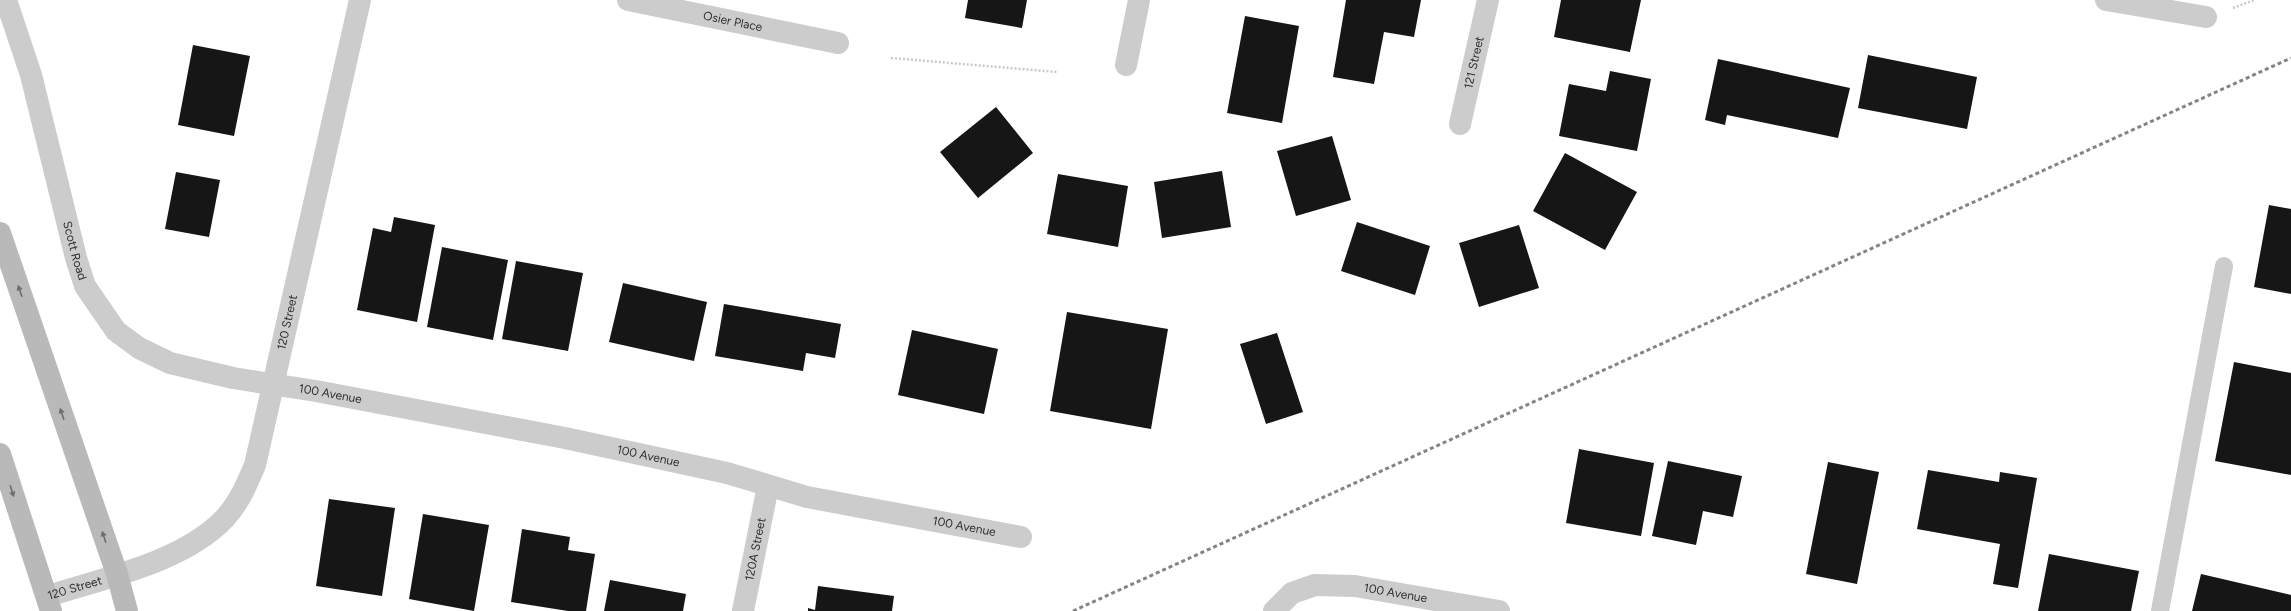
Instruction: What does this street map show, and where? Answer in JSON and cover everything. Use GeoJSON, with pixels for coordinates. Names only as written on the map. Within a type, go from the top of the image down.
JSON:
{"type":"FeatureCollection","features":[{"type":"Feature","properties":{"kind":"main road"},"geometry":{"type":"LineString","coordinates":[[0,234],[117,574]]}},
{"type":"Feature","properties":{"kind":"main road"},"geometry":{"type":"LineString","coordinates":[[0,454],[49,604]]}},
{"type":"Feature","properties":{"kind":"main road","name":"120 Street"},"geometry":{"type":"LineString","coordinates":[[117,574],[127,611]]}},
{"type":"Feature","properties":{"kind":"street","name":"Scott Road"},"geometry":{"type":"LineString","coordinates":[[6,0],[32,82],[76,258],[85,286],[100,310],[116,331],[139,348],[170,363],[233,378],[272,384]]}},
{"type":"Feature","properties":{"kind":"street","name":"120 Street"},"geometry":{"type":"LineString","coordinates":[[49,604],[117,574],[173,555],[206,536],[225,518],[241,496],[255,465],[272,384],[360,0]]}},
{"type":"Feature","properties":{"kind":"street","name":"Osier Place"},"geometry":{"type":"LineString","coordinates":[[628,0],[838,43]]}},
{"type":"Feature","properties":{"kind":"street"},"geometry":{"type":"LineString","coordinates":[[1126,65],[1139,0]]}},
{"type":"Feature","properties":{"kind":"street","name":"121 Street"},"geometry":{"type":"LineString","coordinates":[[1460,124],[1488,0]]}},
{"type":"Feature","properties":{"kind":"street"},"geometry":{"type":"LineString","coordinates":[[2106,0],[2206,17]]}},
{"type":"Feature","properties":{"kind":"street","name":"100 Avenue"},"geometry":{"type":"LineString","coordinates":[[272,384],[565,438],[727,473],[807,498],[1021,537]]}},
{"type":"Feature","properties":{"kind":"street","name":"120A Street"},"geometry":{"type":"LineString","coordinates":[[743,611],[768,486]]}},
{"type":"Feature","properties":{"kind":"street","name":"100 Avenue"},"geometry":{"type":"LineString","coordinates":[[1274,611],[1292,593],[1315,585],[1355,586],[1499,611]]}},
{"type":"Feature","properties":{"kind":"lane"},"geometry":{"type":"LineString","coordinates":[[2160,611],[2224,266]]}},
{"type":"Feature","properties":{"kind":"path"},"geometry":{"type":"LineString","coordinates":[[891,58],[1057,72]]}},
{"type":"Feature","properties":{"kind":"building"},"geometry":{"type":"Polygon","coordinates":[[[968,0],[1027,0],[1022,28],[965,18],[968,0]]]}},
{"type":"Feature","properties":{"kind":"building"},"geometry":{"type":"Polygon","coordinates":[[[1346,0],[1421,0],[1414,37],[1384,32],[1374,84],[1333,77],[1346,0]]]}},
{"type":"Feature","properties":{"kind":"building"},"geometry":{"type":"Polygon","coordinates":[[[1561,0],[1641,0],[1630,52],[1554,37],[1561,0]]]}},
{"type":"Feature","properties":{"kind":"building"},"geometry":{"type":"Polygon","coordinates":[[[1245,16],[1299,26],[1282,123],[1227,113],[1245,16]]]}},
{"type":"Feature","properties":{"kind":"building"},"geometry":{"type":"Polygon","coordinates":[[[193,45],[250,56],[234,136],[178,125],[193,45]]]}},
{"type":"Feature","properties":{"kind":"building"},"geometry":{"type":"Polygon","coordinates":[[[1868,55],[1977,77],[1967,129],[1858,108],[1868,55]]]}},
{"type":"Feature","properties":{"kind":"building"},"geometry":{"type":"Polygon","coordinates":[[[1718,59],[1850,88],[1838,138],[1727,115],[1725,125],[1705,120],[1718,59]]]}},
{"type":"Feature","properties":{"kind":"building"},"geometry":{"type":"Polygon","coordinates":[[[1610,71],[1651,79],[1637,151],[1559,136],[1569,84],[1606,91],[1610,71]]]}},
{"type":"Feature","properties":{"kind":"building"},"geometry":{"type":"Polygon","coordinates":[[[996,107],[1033,153],[978,198],[940,152],[996,107]]]}},
{"type":"Feature","properties":{"kind":"building"},"geometry":{"type":"Polygon","coordinates":[[[1332,136],[1351,200],[1296,216],[1277,151],[1332,136]]]}},
{"type":"Feature","properties":{"kind":"building"},"geometry":{"type":"Polygon","coordinates":[[[1565,153],[1637,192],[1605,250],[1533,211],[1565,153]]]}},
{"type":"Feature","properties":{"kind":"building"},"geometry":{"type":"Polygon","coordinates":[[[1222,171],[1231,227],[1162,238],[1154,182],[1222,171]]]}},
{"type":"Feature","properties":{"kind":"building"},"geometry":{"type":"Polygon","coordinates":[[[176,172],[220,180],[209,237],[165,229],[176,172]]]}},
{"type":"Feature","properties":{"kind":"building"},"geometry":{"type":"Polygon","coordinates":[[[1058,174],[1128,186],[1118,247],[1047,234],[1058,174]]]}},
{"type":"Feature","properties":{"kind":"building"},"geometry":{"type":"Polygon","coordinates":[[[2269,205],[2291,209],[2291,294],[2254,287],[2269,205]]]}},
{"type":"Feature","properties":{"kind":"building"},"geometry":{"type":"Polygon","coordinates":[[[394,217],[435,225],[417,322],[357,310],[373,228],[391,232],[394,217]]]}},
{"type":"Feature","properties":{"kind":"building"},"geometry":{"type":"Polygon","coordinates":[[[1357,222],[1430,246],[1415,295],[1341,271],[1357,222]]]}},
{"type":"Feature","properties":{"kind":"building"},"geometry":{"type":"Polygon","coordinates":[[[1519,225],[1539,288],[1479,307],[1459,243],[1519,225]]]}},
{"type":"Feature","properties":{"kind":"building"},"geometry":{"type":"Polygon","coordinates":[[[442,247],[508,260],[493,340],[427,327],[442,247]]]}},
{"type":"Feature","properties":{"kind":"building"},"geometry":{"type":"Polygon","coordinates":[[[516,261],[583,273],[568,351],[502,339],[516,261]]]}},
{"type":"Feature","properties":{"kind":"building"},"geometry":{"type":"Polygon","coordinates":[[[623,283],[707,302],[694,361],[609,342],[623,283]]]}},
{"type":"Feature","properties":{"kind":"building"},"geometry":{"type":"Polygon","coordinates":[[[724,304],[841,324],[835,358],[806,353],[803,371],[715,356],[724,304]]]}},
{"type":"Feature","properties":{"kind":"building"},"geometry":{"type":"Polygon","coordinates":[[[1067,312],[1168,329],[1151,429],[1050,411],[1067,312]]]}},
{"type":"Feature","properties":{"kind":"building"},"geometry":{"type":"Polygon","coordinates":[[[912,330],[998,349],[984,414],[898,395],[912,330]]]}},
{"type":"Feature","properties":{"kind":"building"},"geometry":{"type":"Polygon","coordinates":[[[1277,333],[1303,412],[1266,424],[1240,344],[1277,333]]]}},
{"type":"Feature","properties":{"kind":"building"},"geometry":{"type":"Polygon","coordinates":[[[2234,362],[2291,373],[2291,475],[2215,461],[2234,362]]]}},
{"type":"Feature","properties":{"kind":"building"},"geometry":{"type":"Polygon","coordinates":[[[1579,449],[1654,463],[1641,536],[1566,523],[1579,449]]]}},
{"type":"Feature","properties":{"kind":"building"},"geometry":{"type":"Polygon","coordinates":[[[1668,461],[1742,476],[1733,517],[1703,511],[1696,545],[1652,536],[1668,461]]]}},
{"type":"Feature","properties":{"kind":"building"},"geometry":{"type":"Polygon","coordinates":[[[1828,462],[1879,472],[1857,584],[1806,574],[1828,462]]]}},
{"type":"Feature","properties":{"kind":"building"},"geometry":{"type":"Polygon","coordinates":[[[1928,470],[1999,482],[2000,472],[2037,478],[2018,588],[1993,584],[2000,544],[1917,529],[1928,470]]]}},
{"type":"Feature","properties":{"kind":"building"},"geometry":{"type":"Polygon","coordinates":[[[329,499],[395,508],[382,596],[316,586],[329,499]]]}},
{"type":"Feature","properties":{"kind":"building"},"geometry":{"type":"Polygon","coordinates":[[[423,514],[489,525],[474,611],[409,599],[423,514]]]}},
{"type":"Feature","properties":{"kind":"building"},"geometry":{"type":"Polygon","coordinates":[[[522,529],[570,537],[568,550],[595,554],[586,611],[568,611],[511,602],[522,529]]]}},
{"type":"Feature","properties":{"kind":"building"},"geometry":{"type":"Polygon","coordinates":[[[2049,554],[2139,571],[2131,611],[2038,611],[2049,554]]]}},
{"type":"Feature","properties":{"kind":"building"},"geometry":{"type":"Polygon","coordinates":[[[2201,574],[2291,595],[2291,611],[2192,611],[2201,574]]]}},
{"type":"Feature","properties":{"kind":"building"},"geometry":{"type":"Polygon","coordinates":[[[610,580],[686,594],[683,611],[604,611],[610,580]]]}},
{"type":"Feature","properties":{"kind":"building"},"geometry":{"type":"Polygon","coordinates":[[[818,586],[894,596],[892,611],[808,611],[808,608],[815,610],[818,586]]]}},
{"type":"Feature","properties":{"kind":"railway"},"geometry":{"type":"LineString","coordinates":[[1073,611],[2291,58]]}}]}
